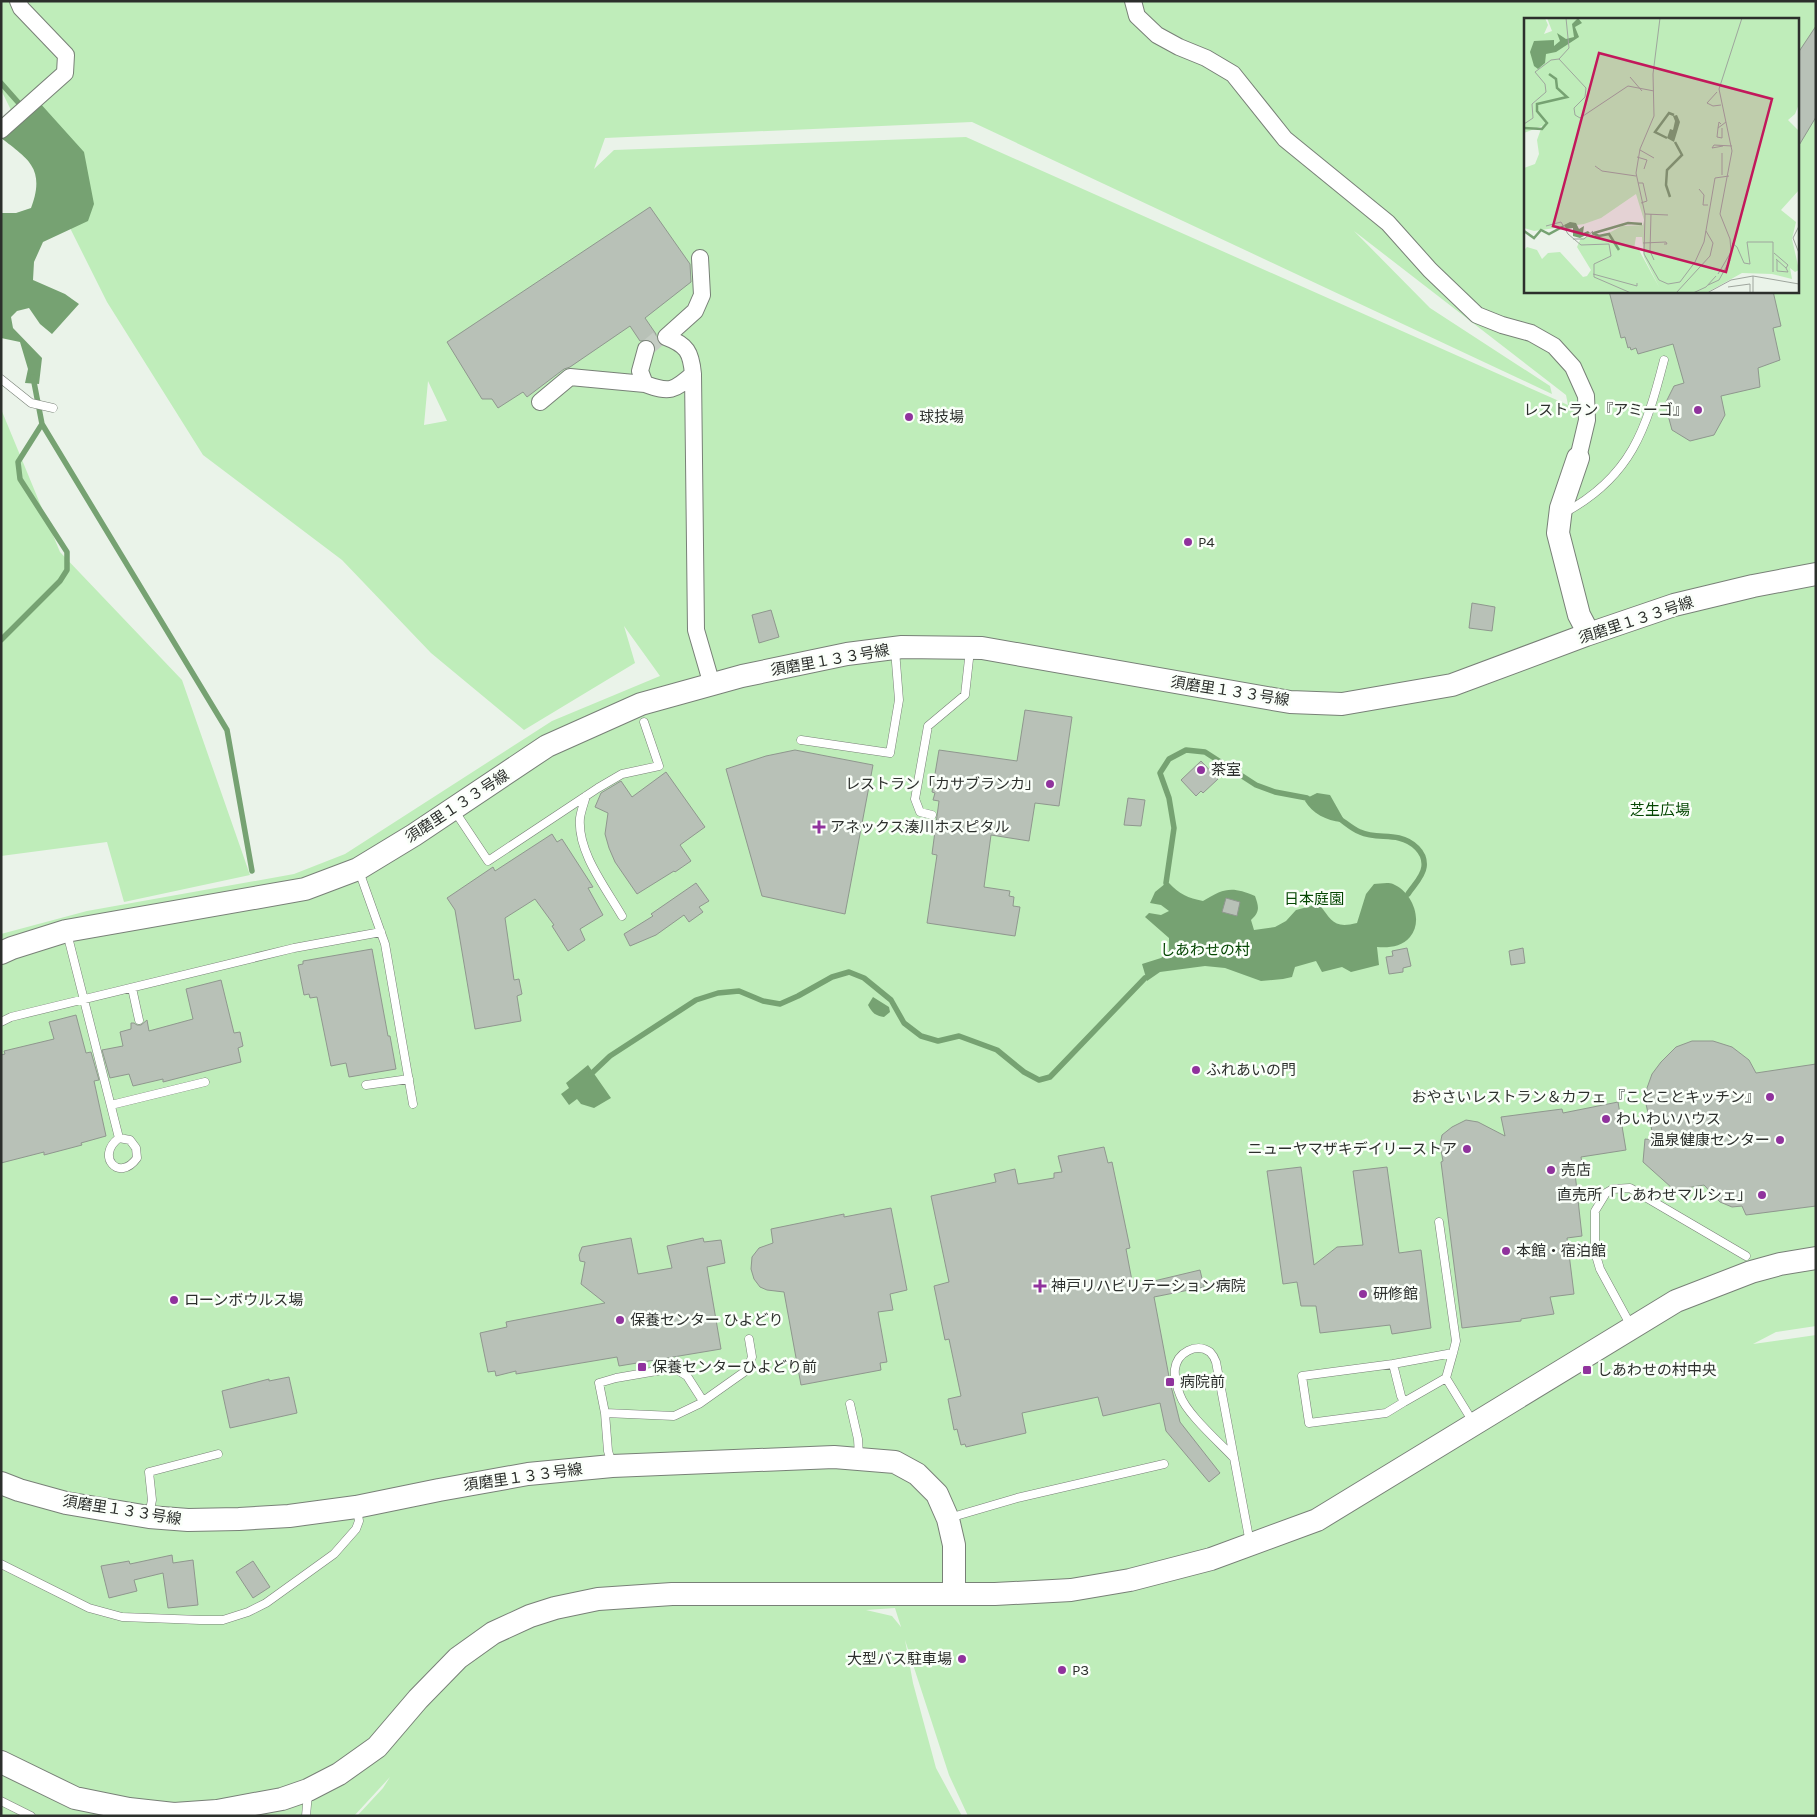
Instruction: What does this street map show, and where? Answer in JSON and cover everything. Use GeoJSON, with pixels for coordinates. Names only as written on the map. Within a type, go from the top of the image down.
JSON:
{"type":"FeatureCollection","features":[{"type":"Feature","properties":{"kind":"street"},"geometry":{"type":"LineString","coordinates":[[1,130],[65,73],[66,55],[21,8],[18,1]]}},
{"type":"Feature","properties":{"kind":"street"},"geometry":{"type":"LineString","coordinates":[[1133,1],[1137,16],[1157,34],[1179,47],[1206,58],[1233,74],[1285,139],[1388,223],[1430,270],[1477,314],[1502,326],[1531,334],[1554,346],[1573,367],[1586,396],[1587,420],[1578,458],[1561,508],[1558,533],[1579,615],[1590,634]]}},
{"type":"Feature","properties":{"kind":"street"},"geometry":{"type":"LineString","coordinates":[[700,258],[702,295],[694,311],[663,338],[680,342],[691,356],[693,374],[696,630],[712,685]]}},
{"type":"Feature","properties":{"kind":"street"},"geometry":{"type":"LineString","coordinates":[[646,349],[640,371],[646,384]]}},
{"type":"Feature","properties":{"kind":"street"},"geometry":{"type":"LineString","coordinates":[[540,402],[570,377],[646,384],[663,391],[679,386],[693,374]]}},
{"type":"Feature","properties":{"kind":"street","name":"須磨里１３３号線"},"geometry":{"type":"LineString","coordinates":[[1,953],[66,931],[305,889],[358,869],[454,809],[547,746],[641,713],[712,685],[742,676],[847,654],[895,648],[982,648],[1290,702],[1342,704],[1452,685],[1590,634],[1674,606],[1753,586],[1816,574]]}},
{"type":"Feature","properties":{"kind":"street"},"geometry":{"type":"LineString","coordinates":[[1,1762],[75,1798],[129,1810],[174,1814],[217,1811],[282,1799],[308,1790],[339,1774],[377,1747],[458,1658],[493,1633],[530,1616],[555,1608],[598,1599],[672,1594],[995,1594],[1071,1590],[1130,1580],[1211,1560],[1317,1520],[1676,1301],[1751,1272],[1780,1264],[1816,1258]]}},
{"type":"Feature","properties":{"kind":"street","name":"須磨里１３３号線"},"geometry":{"type":"LineString","coordinates":[[1,1483],[66,1503],[149,1516],[188,1520],[240,1519],[288,1516],[356,1506],[528,1474],[612,1466],[834,1456],[895,1462],[917,1474],[937,1494],[948,1518],[954,1545],[954,1593]]}},
{"type":"Feature","properties":{"kind":"lane"},"geometry":{"type":"LineString","coordinates":[[1560,516],[1583,503],[1621,468],[1638,441],[1648,417],[1664,360]]}},
{"type":"Feature","properties":{"kind":"lane"},"geometry":{"type":"LineString","coordinates":[[1,379],[31,403],[53,408]]}},
{"type":"Feature","properties":{"kind":"lane"},"geometry":{"type":"LineString","coordinates":[[802,740],[890,753],[899,700],[895,648]]}},
{"type":"Feature","properties":{"kind":"lane"},"geometry":{"type":"LineString","coordinates":[[932,815],[920,812],[915,799],[928,726],[964,695],[970,648]]}},
{"type":"Feature","properties":{"kind":"lane"},"geometry":{"type":"LineString","coordinates":[[454,809],[488,861],[622,774],[659,766],[641,713]]}},
{"type":"Feature","properties":{"kind":"lane"},"geometry":{"type":"LineString","coordinates":[[586,796],[580,818],[581,840],[591,863],[622,916]]}},
{"type":"Feature","properties":{"kind":"lane"},"geometry":{"type":"LineString","coordinates":[[358,869],[385,944],[413,1104]]}},
{"type":"Feature","properties":{"kind":"lane"},"geometry":{"type":"LineString","coordinates":[[66,931],[85,999],[119,1138]]}},
{"type":"Feature","properties":{"kind":"lane"},"geometry":{"type":"LineString","coordinates":[[1,1022],[10,1017],[294,948],[381,932]]}},
{"type":"Feature","properties":{"kind":"lane"},"geometry":{"type":"LineString","coordinates":[[132,988],[140,1020]]}},
{"type":"Feature","properties":{"kind":"lane"},"geometry":{"type":"LineString","coordinates":[[366,1085],[409,1079]]}},
{"type":"Feature","properties":{"kind":"lane"},"geometry":{"type":"LineString","coordinates":[[111,1105],[205,1082]]}},
{"type":"Feature","properties":{"kind":"lane"},"geometry":{"type":"LineString","coordinates":[[119,1138],[130,1140],[136,1148],[138,1158],[132,1166],[123,1169],[116,1168],[110,1163],[108,1153],[111,1144],[119,1138]]}},
{"type":"Feature","properties":{"kind":"lane"},"geometry":{"type":"LineString","coordinates":[[1632,1327],[1600,1269],[1595,1252],[1595,1211],[1606,1193],[1613,1188],[1630,1188],[1746,1256]]}},
{"type":"Feature","properties":{"kind":"lane"},"geometry":{"type":"LineString","coordinates":[[1439,1222],[1456,1342],[1453,1353],[1446,1378],[1386,1413],[1310,1423],[1302,1376],[1394,1364],[1453,1353]]}},
{"type":"Feature","properties":{"kind":"lane"},"geometry":{"type":"LineString","coordinates":[[605,1414],[674,1416],[703,1401],[747,1370],[752,1357],[749,1339]]}},
{"type":"Feature","properties":{"kind":"lane"},"geometry":{"type":"LineString","coordinates":[[1233,1457],[1186,1408],[1180,1396],[1174,1371],[1180,1354],[1200,1348],[1210,1352],[1216,1362],[1251,1545]]}},
{"type":"Feature","properties":{"kind":"lane"},"geometry":{"type":"LineString","coordinates":[[1394,1364],[1400,1396],[1404,1402]]}},
{"type":"Feature","properties":{"kind":"lane"},"geometry":{"type":"LineString","coordinates":[[612,1466],[608,1451],[605,1414],[599,1383],[674,1368],[687,1376],[703,1401]]}},
{"type":"Feature","properties":{"kind":"lane"},"geometry":{"type":"LineString","coordinates":[[1446,1378],[1474,1424]]}},
{"type":"Feature","properties":{"kind":"lane"},"geometry":{"type":"LineString","coordinates":[[850,1404],[858,1439],[859,1458]]}},
{"type":"Feature","properties":{"kind":"lane"},"geometry":{"type":"LineString","coordinates":[[149,1516],[152,1500],[149,1472],[218,1454]]}},
{"type":"Feature","properties":{"kind":"lane"},"geometry":{"type":"LineString","coordinates":[[948,1518],[1017,1498],[1164,1464]]}},
{"type":"Feature","properties":{"kind":"lane"},"geometry":{"type":"LineString","coordinates":[[1,1564],[89,1608],[122,1617],[223,1620],[248,1612],[266,1603],[334,1554],[356,1529],[359,1521],[356,1506]]}},
{"type":"Feature","properties":{"kind":"lane"},"geometry":{"type":"LineString","coordinates":[[306,1816],[308,1790]]}},
{"type":"Feature","properties":{"kind":"lane"},"geometry":{"type":"LineString","coordinates":[[1,1801],[31,1816]]}},
{"type":"Feature","properties":{"kind":"green space","name":"しあわせの村"},"geometry":{"type":"Polygon","coordinates":[[[1,1],[1816,1],[1816,1326],[1776,1332],[1753,1344],[1816,1335],[1816,1816],[968,1816],[949,1775],[905,1640],[913,1683],[936,1768],[962,1816],[357,1816],[383,1788],[390,1777],[354,1816],[1,1816],[1,934],[87,911],[294,874],[345,854],[552,721],[660,676],[624,626],[635,663],[524,730],[431,653],[342,560],[203,455],[107,302],[1,90],[1,1]],[[972,122],[605,138],[594,169],[614,150],[966,137],[1568,405],[1566,395],[1354,231],[1430,308],[1550,386],[1552,394],[972,122]],[[428,381],[424,425],[447,421],[428,381]],[[895,1608],[866,1610],[892,1616],[901,1627],[895,1608]]]}},
{"type":"Feature","properties":{"kind":"green space"},"geometry":{"type":"Polygon","coordinates":[[[1,409],[60,552],[182,680],[250,875],[124,902],[107,842],[1,856],[1,409]]]}},
{"type":"Feature","properties":{"kind":"shaded area"},"geometry":{"type":"Polygon","coordinates":[[[39,102],[84,152],[94,204],[88,221],[43,242],[34,262],[33,280],[65,294],[79,304],[52,334],[40,324],[29,308],[17,311],[11,317],[13,328],[42,358],[39,384],[25,383],[28,369],[20,342],[1,338],[1,213],[16,213],[31,208],[36,192],[36,175],[29,162],[1,138],[39,102]]]}},
{"type":"Feature","properties":{"kind":"shaded area"},"geometry":{"type":"Polygon","coordinates":[[[1317,793],[1330,795],[1343,818],[1341,822],[1320,816],[1308,805],[1305,801],[1307,798],[1317,793]]]}},
{"type":"Feature","properties":{"kind":"shaded area"},"geometry":{"type":"Polygon","coordinates":[[[1166,883],[1169,883],[1184,895],[1203,901],[1217,893],[1228,890],[1240,891],[1255,896],[1258,909],[1251,920],[1254,930],[1275,927],[1286,921],[1296,910],[1319,904],[1327,915],[1338,924],[1349,925],[1357,923],[1366,894],[1374,884],[1391,883],[1406,893],[1414,907],[1416,923],[1410,937],[1403,943],[1390,947],[1377,947],[1379,965],[1351,972],[1342,967],[1322,972],[1316,961],[1295,967],[1292,977],[1283,979],[1261,981],[1225,968],[1205,966],[1160,972],[1147,981],[1142,964],[1161,958],[1169,951],[1169,938],[1145,917],[1149,913],[1161,915],[1169,911],[1161,905],[1150,903],[1155,892],[1166,883]]]}},
{"type":"Feature","properties":{"kind":"shaded area"},"geometry":{"type":"Polygon","coordinates":[[[873,997],[889,1007],[890,1012],[884,1017],[874,1014],[868,1005],[873,997]]]}},
{"type":"Feature","properties":{"kind":"shaded area"},"geometry":{"type":"Polygon","coordinates":[[[588,1065],[611,1098],[594,1108],[581,1104],[577,1099],[569,1105],[561,1094],[569,1088],[566,1083],[588,1065]]]}},
{"type":"Feature","properties":{"kind":"building"},"geometry":{"type":"Polygon","coordinates":[[[1816,26],[1816,117],[1800,144],[1800,50],[1816,26]]]}},
{"type":"Feature","properties":{"kind":"building"},"geometry":{"type":"Polygon","coordinates":[[[650,207],[690,264],[691,282],[645,318],[661,345],[656,349],[653,342],[649,340],[640,341],[630,326],[570,367],[564,369],[527,397],[523,392],[498,408],[492,399],[482,399],[447,342],[650,207]]]}},
{"type":"Feature","properties":{"kind":"building"},"geometry":{"type":"Polygon","coordinates":[[[1609,292],[1773,292],[1781,326],[1773,328],[1780,360],[1758,368],[1760,387],[1721,396],[1725,415],[1714,435],[1690,441],[1672,430],[1665,404],[1674,386],[1684,383],[1673,344],[1638,354],[1636,348],[1631,350],[1630,347],[1628,348],[1625,337],[1621,338],[1609,292]]]}},
{"type":"Feature","properties":{"kind":"building"},"geometry":{"type":"Polygon","coordinates":[[[1472,603],[1495,607],[1492,631],[1469,628],[1472,603]]]}},
{"type":"Feature","properties":{"kind":"building"},"geometry":{"type":"Polygon","coordinates":[[[771,610],[779,637],[759,643],[752,615],[771,610]]]}},
{"type":"Feature","properties":{"kind":"building"},"geometry":{"type":"Polygon","coordinates":[[[1025,710],[1072,717],[1059,806],[1035,803],[1029,841],[991,835],[984,887],[1010,891],[1009,896],[1014,897],[1013,906],[1020,907],[1015,936],[927,923],[937,855],[932,854],[939,801],[933,800],[935,793],[932,792],[939,750],[1017,761],[1025,710]]]}},
{"type":"Feature","properties":{"kind":"building"},"geometry":{"type":"Polygon","coordinates":[[[795,750],[873,765],[845,914],[762,896],[726,769],[766,756],[795,750]]]}},
{"type":"Feature","properties":{"kind":"building","name":"茶室"},"geometry":{"type":"Polygon","coordinates":[[[1201,761],[1218,779],[1203,793],[1201,791],[1196,796],[1181,780],[1201,761]]]}},
{"type":"Feature","properties":{"kind":"building"},"geometry":{"type":"Polygon","coordinates":[[[666,772],[705,827],[680,845],[691,861],[637,894],[615,862],[609,848],[605,834],[608,813],[595,807],[601,793],[621,781],[632,797],[666,772]]]}},
{"type":"Feature","properties":{"kind":"building"},"geometry":{"type":"Polygon","coordinates":[[[1128,798],[1145,800],[1141,826],[1124,825],[1128,798]]]}},
{"type":"Feature","properties":{"kind":"building"},"geometry":{"type":"Polygon","coordinates":[[[552,834],[557,842],[562,839],[593,887],[588,888],[603,915],[580,929],[585,940],[568,951],[552,926],[554,925],[535,899],[505,918],[514,980],[519,979],[522,994],[517,996],[521,1021],[475,1029],[455,910],[447,898],[493,867],[495,871],[552,834]]]}},
{"type":"Feature","properties":{"kind":"building"},"geometry":{"type":"Polygon","coordinates":[[[696,883],[709,901],[699,907],[703,912],[689,922],[684,915],[656,935],[630,946],[624,934],[653,916],[651,914],[696,883]]]}},
{"type":"Feature","properties":{"kind":"building"},"geometry":{"type":"Polygon","coordinates":[[[1226,898],[1240,902],[1237,916],[1222,912],[1226,898]]]}},
{"type":"Feature","properties":{"kind":"building"},"geometry":{"type":"Polygon","coordinates":[[[1407,948],[1411,966],[1403,968],[1403,972],[1389,974],[1386,957],[1393,956],[1392,951],[1407,948]]]}},
{"type":"Feature","properties":{"kind":"building"},"geometry":{"type":"Polygon","coordinates":[[[1523,948],[1525,963],[1511,965],[1509,951],[1523,948]]]}},
{"type":"Feature","properties":{"kind":"building"},"geometry":{"type":"Polygon","coordinates":[[[372,949],[396,1069],[349,1077],[346,1063],[331,1066],[317,997],[310,998],[309,994],[304,995],[298,965],[303,964],[303,961],[372,949]]]}},
{"type":"Feature","properties":{"kind":"building"},"geometry":{"type":"Polygon","coordinates":[[[221,980],[234,1033],[240,1032],[243,1046],[238,1048],[241,1062],[163,1082],[163,1079],[133,1086],[129,1074],[110,1078],[102,1050],[123,1046],[120,1032],[131,1029],[131,1023],[141,1025],[147,1020],[149,1031],[193,1019],[186,989],[221,980]]]}},
{"type":"Feature","properties":{"kind":"building"},"geometry":{"type":"Polygon","coordinates":[[[76,1015],[86,1053],[91,1052],[99,1080],[94,1081],[106,1136],[81,1143],[82,1145],[44,1155],[44,1152],[1,1163],[1,1055],[5,1054],[4,1051],[54,1039],[49,1022],[76,1015]]]}},
{"type":"Feature","properties":{"kind":"building"},"geometry":{"type":"Polygon","coordinates":[[[1692,1041],[1713,1041],[1732,1047],[1749,1060],[1756,1073],[1816,1064],[1816,1206],[1746,1215],[1742,1206],[1732,1207],[1720,1202],[1704,1185],[1680,1189],[1672,1188],[1643,1162],[1645,1139],[1654,1140],[1646,1104],[1647,1088],[1652,1074],[1676,1047],[1692,1041]]]}},
{"type":"Feature","properties":{"kind":"building"},"geometry":{"type":"Polygon","coordinates":[[[1618,1102],[1626,1150],[1581,1157],[1582,1163],[1574,1164],[1582,1236],[1567,1238],[1574,1294],[1550,1297],[1554,1314],[1521,1319],[1521,1321],[1462,1328],[1441,1162],[1443,1161],[1440,1145],[1442,1135],[1466,1120],[1478,1122],[1505,1136],[1501,1117],[1562,1109],[1563,1113],[1618,1102]]]}},
{"type":"Feature","properties":{"kind":"building"},"geometry":{"type":"Polygon","coordinates":[[[1104,1147],[1108,1163],[1112,1162],[1130,1248],[1126,1249],[1133,1286],[1200,1270],[1204,1287],[1154,1297],[1170,1382],[1180,1422],[1220,1473],[1209,1482],[1166,1431],[1160,1403],[1103,1416],[1098,1397],[1022,1413],[1026,1433],[966,1447],[965,1444],[961,1445],[957,1429],[954,1430],[948,1399],[961,1396],[949,1339],[945,1340],[934,1286],[949,1282],[931,1196],[996,1182],[994,1174],[1015,1169],[1018,1184],[1054,1178],[1054,1173],[1062,1172],[1058,1156],[1104,1147]]]}},
{"type":"Feature","properties":{"kind":"building"},"geometry":{"type":"Polygon","coordinates":[[[1301,1167],[1314,1265],[1337,1247],[1363,1245],[1353,1171],[1387,1167],[1399,1253],[1421,1250],[1431,1328],[1392,1334],[1390,1325],[1320,1333],[1316,1306],[1301,1306],[1297,1282],[1283,1284],[1267,1171],[1301,1167]]]}},
{"type":"Feature","properties":{"kind":"building"},"geometry":{"type":"Polygon","coordinates":[[[891,1208],[907,1290],[890,1294],[893,1310],[878,1312],[887,1362],[880,1363],[881,1370],[801,1385],[784,1292],[767,1290],[760,1287],[754,1279],[751,1269],[752,1257],[759,1248],[773,1243],[771,1229],[844,1214],[844,1217],[891,1208]]]}},
{"type":"Feature","properties":{"kind":"building"},"geometry":{"type":"Polygon","coordinates":[[[631,1238],[638,1274],[672,1268],[667,1246],[703,1238],[704,1242],[721,1240],[725,1263],[707,1267],[721,1349],[619,1366],[617,1357],[516,1374],[516,1371],[496,1376],[495,1371],[488,1372],[480,1333],[507,1327],[506,1322],[605,1303],[581,1284],[585,1262],[580,1261],[579,1255],[582,1247],[631,1238]]]}},
{"type":"Feature","properties":{"kind":"building"},"geometry":{"type":"Polygon","coordinates":[[[289,1377],[297,1413],[230,1428],[222,1391],[269,1379],[269,1381],[289,1377]]]}},
{"type":"Feature","properties":{"kind":"building"},"geometry":{"type":"Polygon","coordinates":[[[172,1555],[173,1563],[193,1560],[198,1605],[168,1608],[163,1573],[134,1580],[137,1591],[109,1598],[101,1566],[129,1561],[130,1564],[172,1555]]]}},
{"type":"Feature","properties":{"kind":"building"},"geometry":{"type":"Polygon","coordinates":[[[253,1561],[270,1587],[253,1598],[236,1572],[253,1561]]]}},
{"type":"Feature","properties":{"kind":"waterway"},"geometry":{"type":"LineString","coordinates":[[1,83],[24,109]]}},
{"type":"Feature","properties":{"kind":"waterway"},"geometry":{"type":"LineString","coordinates":[[1,640],[60,581],[67,570],[67,552],[20,479],[18,462],[42,424],[33,377]]}},
{"type":"Feature","properties":{"kind":"waterway"},"geometry":{"type":"LineString","coordinates":[[42,424],[227,730],[252,871]]}},
{"type":"Feature","properties":{"kind":"waterway"},"geometry":{"type":"LineString","coordinates":[[1166,883],[1174,828],[1169,798],[1160,773],[1169,759],[1186,750],[1205,752],[1256,785],[1275,792],[1307,798],[1313,802]]}},
{"type":"Feature","properties":{"kind":"waterway"},"geometry":{"type":"LineString","coordinates":[[1337,817],[1360,832],[1399,838],[1417,848],[1423,857],[1424,867],[1420,878],[1408,894]]}},
{"type":"Feature","properties":{"kind":"waterway"},"geometry":{"type":"LineString","coordinates":[[591,1074],[610,1056],[696,1000],[718,993],[739,991],[763,1001],[780,1004],[832,977],[849,972],[864,978],[891,1000],[904,1023],[921,1036],[938,1041],[959,1036],[997,1050],[1024,1072],[1039,1080],[1050,1077],[1145,978]]}},
{"type":"Feature","properties":{"kind":"tunnel"},"geometry":{"type":"LineString","coordinates":[[646,349],[659,338]]}},
{"type":"Feature","properties":{"kind":"place","name":"レストラン『アミーゴ』"},"geometry":{"type":"Point","coordinates":[1698,410]}},
{"type":"Feature","properties":{"kind":"place","name":"球技場"},"geometry":{"type":"Point","coordinates":[909,417]}},
{"type":"Feature","properties":{"kind":"place","name":"P4"},"geometry":{"type":"Point","coordinates":[1188,542]}},
{"type":"Feature","properties":{"kind":"place","name":"茶室"},"geometry":{"type":"Point","coordinates":[1201,770]}},
{"type":"Feature","properties":{"kind":"place","name":"レストラン「カサブランカ」"},"geometry":{"type":"Point","coordinates":[1050,784]}},
{"type":"Feature","properties":{"kind":"place","name":"アネックス湊川ホスピタル"},"geometry":{"type":"Point","coordinates":[819,827]}},
{"type":"Feature","properties":{"kind":"place","name":"ふれあいの門"},"geometry":{"type":"Point","coordinates":[1196,1070]}},
{"type":"Feature","properties":{"kind":"place","name":"おやさいレストラン＆カフェ 『ことことキッチン』"},"geometry":{"type":"Point","coordinates":[1770,1097]}},
{"type":"Feature","properties":{"kind":"place","name":"わいわいハウス"},"geometry":{"type":"Point","coordinates":[1606,1119]}},
{"type":"Feature","properties":{"kind":"place","name":"温泉健康センター"},"geometry":{"type":"Point","coordinates":[1780,1140]}},
{"type":"Feature","properties":{"kind":"place","name":"ニューヤマザキデイリーストア"},"geometry":{"type":"Point","coordinates":[1467,1149]}},
{"type":"Feature","properties":{"kind":"place","name":"売店"},"geometry":{"type":"Point","coordinates":[1551,1170]}},
{"type":"Feature","properties":{"kind":"place","name":"直売所「しあわせマルシェ」"},"geometry":{"type":"Point","coordinates":[1762,1195]}},
{"type":"Feature","properties":{"kind":"place","name":"本館・宿泊館"},"geometry":{"type":"Point","coordinates":[1506,1251]}},
{"type":"Feature","properties":{"kind":"place","name":"神戸リハビリテーション病院"},"geometry":{"type":"Point","coordinates":[1040,1286]}},
{"type":"Feature","properties":{"kind":"place","name":"研修館"},"geometry":{"type":"Point","coordinates":[1363,1294]}},
{"type":"Feature","properties":{"kind":"place","name":"ローンボウルス場"},"geometry":{"type":"Point","coordinates":[174,1300]}},
{"type":"Feature","properties":{"kind":"place","name":"保養センター ひよどり"},"geometry":{"type":"Point","coordinates":[620,1320]}},
{"type":"Feature","properties":{"kind":"place","name":"保養センターひよどり前"},"geometry":{"type":"Point","coordinates":[642,1367]}},
{"type":"Feature","properties":{"kind":"place","name":"しあわせの村中央"},"geometry":{"type":"Point","coordinates":[1587,1370]}},
{"type":"Feature","properties":{"kind":"place","name":"病院前"},"geometry":{"type":"Point","coordinates":[1170,1382]}},
{"type":"Feature","properties":{"kind":"place","name":"大型バス駐車場"},"geometry":{"type":"Point","coordinates":[962,1659]}},
{"type":"Feature","properties":{"kind":"place","name":"P3"},"geometry":{"type":"Point","coordinates":[1062,1670]}},
{"type":"Feature","properties":{"kind":"park label","name":"芝生広場"},"geometry":{"type":"Point","coordinates":[1660,810]}},
{"type":"Feature","properties":{"kind":"park label","name":"日本庭園"},"geometry":{"type":"Point","coordinates":[1314,899]}}]}
